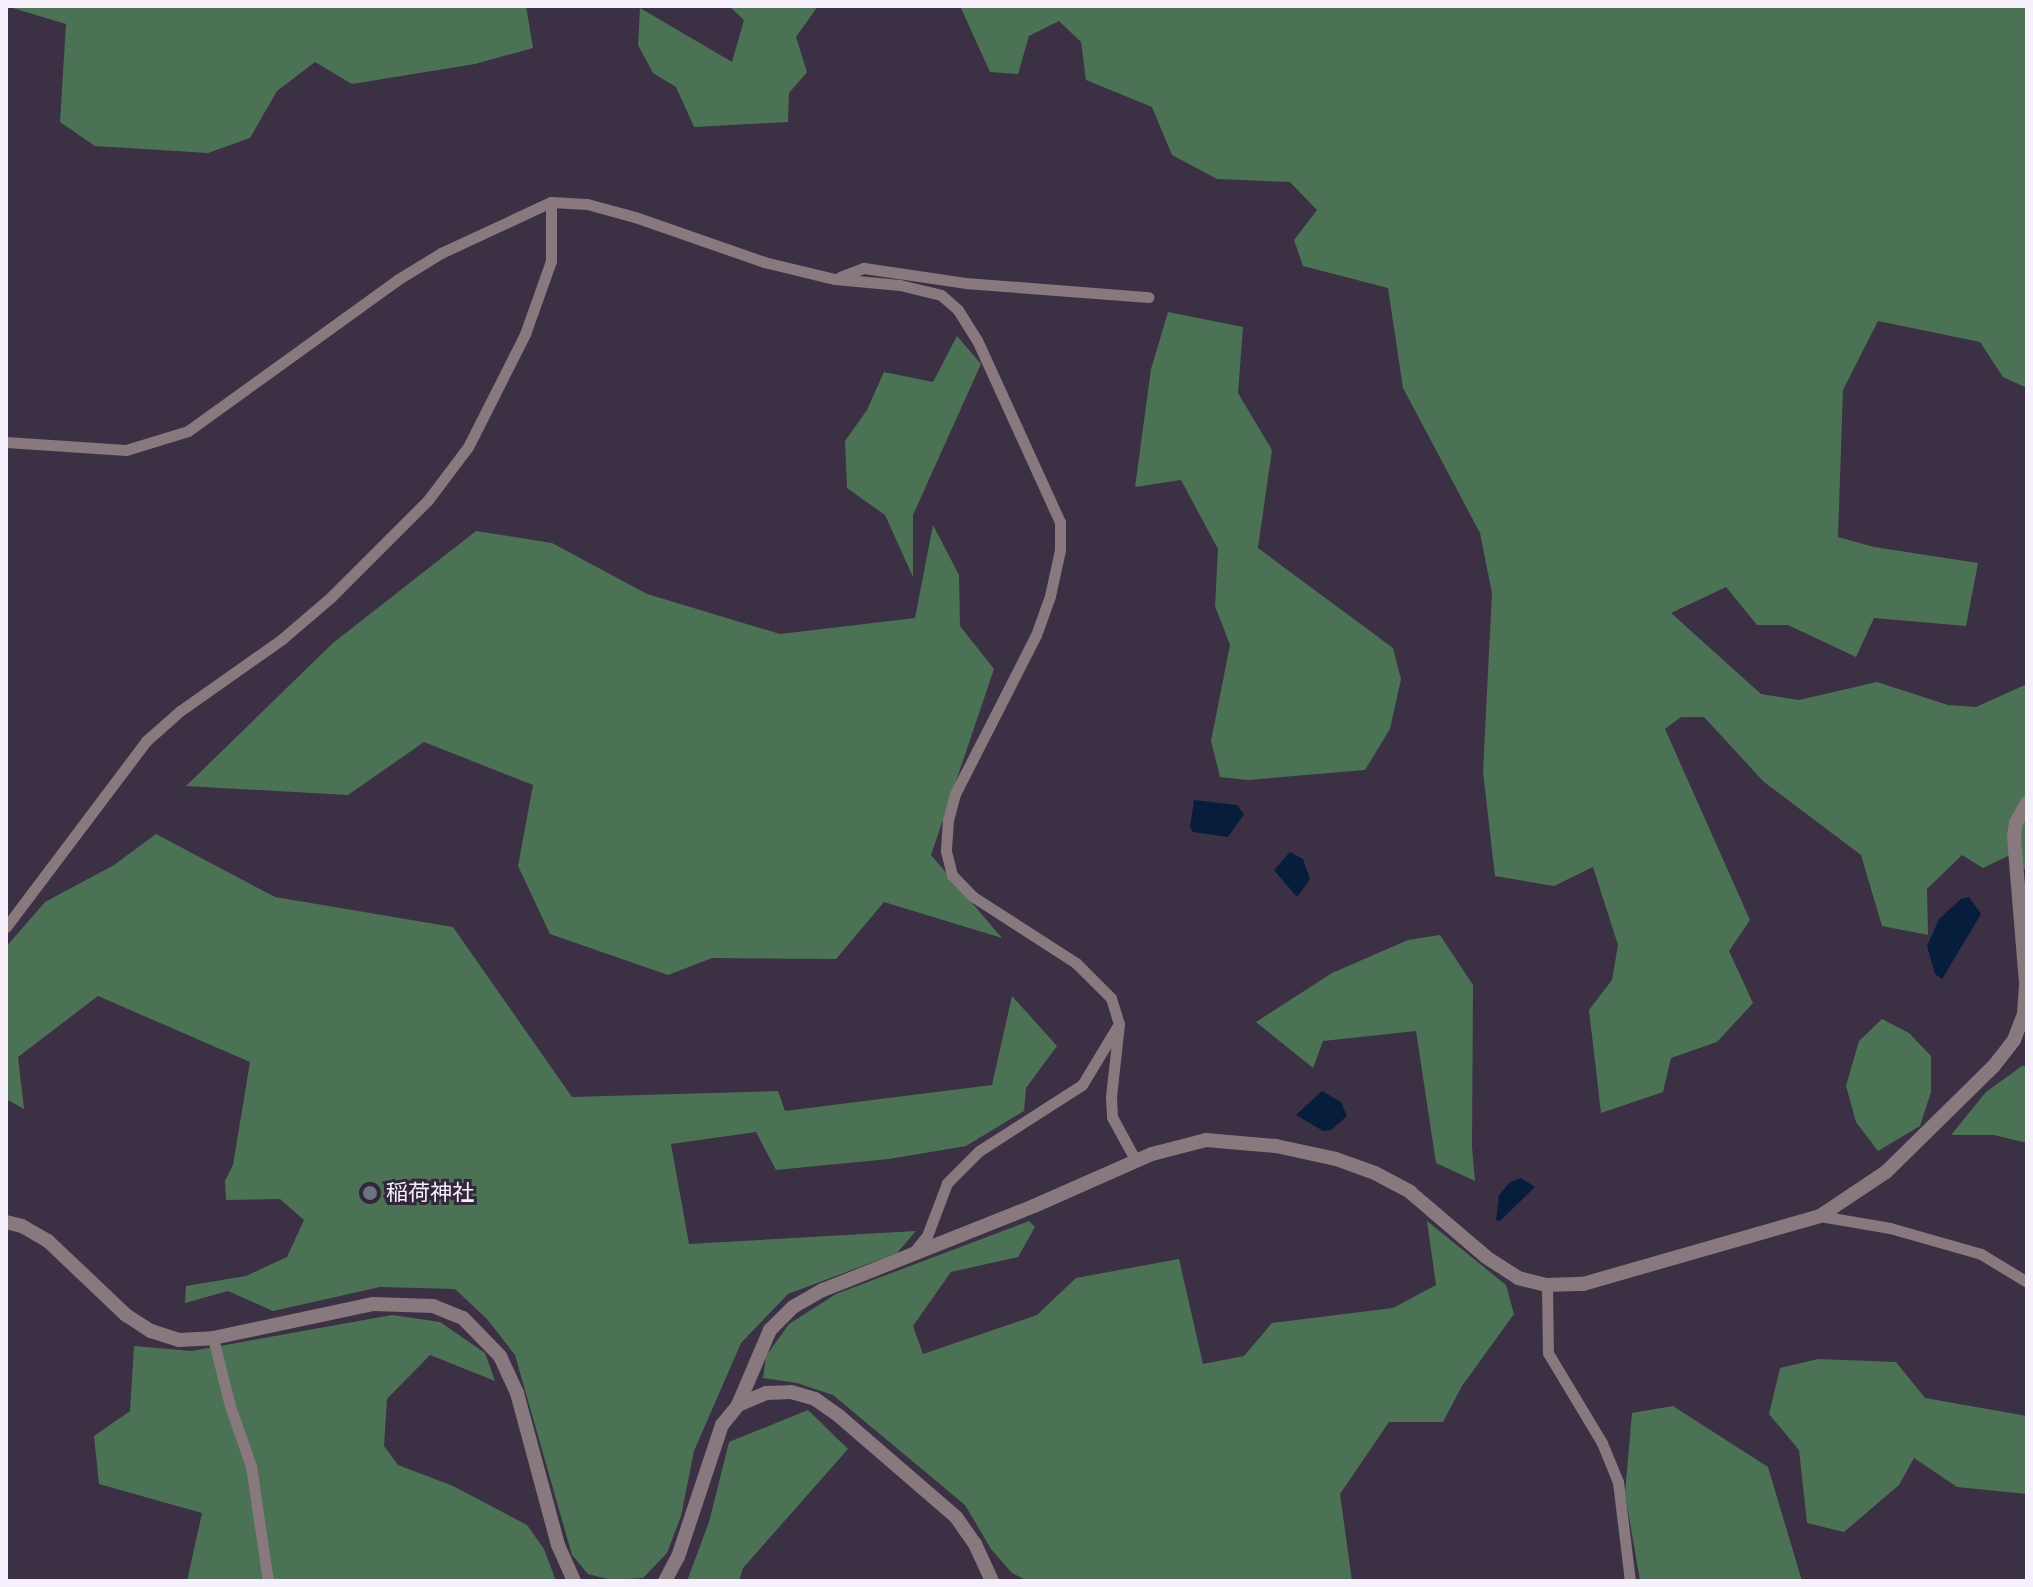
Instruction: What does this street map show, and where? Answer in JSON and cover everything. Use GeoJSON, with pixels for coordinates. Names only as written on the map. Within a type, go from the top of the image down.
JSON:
{"type":"FeatureCollection","features":[{"type":"Feature","properties":{"kind":"street"},"geometry":{"type":"LineString","coordinates":[[6,927],[146,741],[180,711],[282,639],[331,597],[436,490],[468,447],[494,400],[544,288],[551,261],[551,202]]}},
{"type":"Feature","properties":{"kind":"street"},"geometry":{"type":"LineString","coordinates":[[6,442],[126,450],[188,431],[397,280],[441,253],[551,202],[599,207],[764,262],[835,279],[900,285],[941,295],[958,310],[977,340],[1060,522],[1060,550],[1050,596],[1036,635],[955,794],[948,820],[946,851],[952,875],[972,896],[1095,979],[1111,998],[1119,1024],[1111,1097],[1112,1117],[1136,1161]]}},
{"type":"Feature","properties":{"kind":"street"},"geometry":{"type":"LineString","coordinates":[[835,279],[864,268],[965,283],[1148,297]]}},
{"type":"Feature","properties":{"kind":"street"},"geometry":{"type":"LineString","coordinates":[[665,1581],[678,1557],[722,1425],[738,1405],[770,1330],[793,1307],[823,1290],[1136,1161],[1206,1140],[1276,1146],[1336,1159],[1375,1173],[1410,1192],[1486,1257],[1518,1278],[1547,1285],[1583,1284],[1820,1216],[1886,1172],[1993,1067],[2014,1040],[2024,1014],[2026,983],[2014,837],[2016,823],[2027,803]]}},
{"type":"Feature","properties":{"kind":"street"},"geometry":{"type":"LineString","coordinates":[[912,1254],[927,1236],[947,1183],[979,1151],[1082,1085],[1119,1024]]}},
{"type":"Feature","properties":{"kind":"street"},"geometry":{"type":"LineString","coordinates":[[1820,1216],[1890,1228],[1981,1254],[2027,1282]]}},
{"type":"Feature","properties":{"kind":"street"},"geometry":{"type":"LineString","coordinates":[[6,1222],[22,1226],[48,1241],[126,1315],[151,1331],[179,1340],[213,1338],[373,1304],[433,1306],[463,1318],[500,1356],[517,1393],[558,1545],[574,1581]]}},
{"type":"Feature","properties":{"kind":"street"},"geometry":{"type":"LineString","coordinates":[[1547,1285],[1548,1353],[1602,1443],[1618,1482],[1630,1581]]}},
{"type":"Feature","properties":{"kind":"street"},"geometry":{"type":"LineString","coordinates":[[213,1338],[230,1406],[251,1466],[268,1581]]}},
{"type":"Feature","properties":{"kind":"street"},"geometry":{"type":"LineString","coordinates":[[738,1405],[766,1393],[791,1392],[827,1408],[956,1517],[975,1544],[992,1581]]}},
{"type":"Feature","properties":{"kind":"green space"},"geometry":{"type":"Polygon","coordinates":[[[6,6],[526,6],[533,48],[475,64],[352,84],[315,62],[277,91],[250,138],[208,153],[95,146],[60,122],[66,24],[6,6]]]}},
{"type":"Feature","properties":{"kind":"green space"},"geometry":{"type":"Polygon","coordinates":[[[729,6],[818,6],[796,37],[807,72],[789,93],[788,122],[694,127],[676,87],[653,73],[638,45],[640,8],[732,62],[744,20],[729,6]]]}},
{"type":"Feature","properties":{"kind":"green space"},"geometry":{"type":"Polygon","coordinates":[[[960,6],[2027,6],[2027,388],[2003,377],[1980,342],[1878,321],[1843,390],[1838,537],[1874,547],[1978,563],[1966,626],[1874,618],[1856,657],[1788,625],[1757,625],[1726,587],[1671,613],[1761,694],[1799,700],[1877,682],[1948,705],[1976,707],[2027,684],[2027,871],[2008,856],[1983,868],[1962,855],[1927,889],[1928,935],[1882,926],[1861,855],[1764,782],[1704,717],[1681,717],[1665,729],[1750,920],[1729,951],[1753,1003],[1717,1042],[1671,1058],[1663,1092],[1601,1113],[1589,1010],[1612,980],[1618,945],[1593,867],[1554,886],[1495,876],[1483,772],[1492,593],[1480,533],[1403,388],[1388,288],[1303,266],[1294,240],[1317,210],[1290,182],[1217,179],[1172,155],[1152,107],[1086,80],[1081,42],[1059,21],[1029,36],[1018,74],[990,72],[960,6]]]}},
{"type":"Feature","properties":{"kind":"green space"},"geometry":{"type":"Polygon","coordinates":[[[1168,312],[1243,327],[1238,393],[1272,450],[1258,548],[1393,648],[1401,679],[1390,729],[1365,770],[1248,780],[1220,777],[1211,741],[1230,645],[1215,606],[1218,549],[1181,480],[1135,487],[1151,369],[1168,312]]]}},
{"type":"Feature","properties":{"kind":"green space"},"geometry":{"type":"Polygon","coordinates":[[[957,336],[981,364],[913,515],[913,577],[885,515],[847,488],[845,441],[867,410],[884,372],[933,382],[957,336]]]}},
{"type":"Feature","properties":{"kind":"green space"},"geometry":{"type":"Polygon","coordinates":[[[933,525],[959,575],[960,626],[994,669],[931,855],[1002,938],[884,902],[836,959],[712,958],[668,975],[550,934],[518,866],[533,785],[424,742],[348,795],[186,786],[333,643],[476,531],[552,543],[647,594],[780,634],[915,618],[933,525]]]}},
{"type":"Feature","properties":{"kind":"green space"},"geometry":{"type":"Polygon","coordinates":[[[156,834],[275,897],[453,927],[572,1097],[778,1091],[785,1111],[992,1085],[1012,996],[1057,1046],[1026,1088],[1024,1111],[966,1146],[889,1159],[776,1170],[756,1132],[671,1144],[689,1244],[916,1231],[897,1253],[788,1294],[741,1343],[694,1451],[681,1516],[667,1553],[643,1578],[611,1580],[588,1574],[572,1555],[515,1355],[487,1319],[455,1289],[380,1287],[273,1311],[228,1291],[185,1303],[186,1286],[246,1276],[287,1257],[304,1220],[280,1199],[226,1200],[225,1181],[233,1165],[250,1062],[98,996],[18,1057],[24,1109],[6,1099],[6,947],[45,902],[114,865],[156,834]]]}},
{"type":"Feature","properties":{"kind":"green space"},"geometry":{"type":"Polygon","coordinates":[[[1440,935],[1473,985],[1472,1147],[1475,1181],[1436,1163],[1416,1031],[1323,1041],[1313,1068],[1256,1022],[1332,973],[1408,940],[1440,935]]]}},
{"type":"Feature","properties":{"kind":"green space"},"geometry":{"type":"Polygon","coordinates":[[[1882,1019],[1909,1033],[1931,1056],[1931,1092],[1920,1126],[1878,1151],[1856,1122],[1846,1086],[1859,1041],[1882,1019]]]}},
{"type":"Feature","properties":{"kind":"green space"},"geometry":{"type":"Polygon","coordinates":[[[2022,1066],[2027,1066],[2027,1143],[1994,1135],[1951,1135],[1986,1092],[2022,1066]]]}},
{"type":"Feature","properties":{"kind":"green space"},"geometry":{"type":"Polygon","coordinates":[[[1029,1221],[1035,1227],[1018,1257],[951,1272],[913,1326],[923,1354],[1037,1315],[1076,1278],[1179,1259],[1203,1364],[1244,1356],[1272,1323],[1393,1308],[1436,1285],[1427,1221],[1506,1285],[1514,1314],[1462,1386],[1443,1422],[1389,1422],[1340,1494],[1352,1581],[1028,1581],[1012,1573],[991,1549],[965,1505],[833,1395],[797,1383],[763,1378],[766,1356],[789,1324],[836,1294],[1029,1221]]]}},
{"type":"Feature","properties":{"kind":"green space"},"geometry":{"type":"Polygon","coordinates":[[[392,1315],[440,1322],[485,1353],[495,1381],[430,1355],[387,1399],[384,1446],[398,1465],[453,1486],[527,1525],[544,1549],[556,1581],[187,1581],[202,1513],[99,1484],[94,1436],[130,1411],[134,1346],[192,1351],[392,1315]]]}},
{"type":"Feature","properties":{"kind":"green space"},"geometry":{"type":"Polygon","coordinates":[[[1818,1359],[1896,1362],[1925,1398],[2027,1416],[2027,1494],[1957,1487],[1914,1458],[1899,1485],[1844,1532],[1807,1523],[1799,1450],[1769,1414],[1780,1368],[1818,1359]]]}},
{"type":"Feature","properties":{"kind":"green space"},"geometry":{"type":"Polygon","coordinates":[[[1673,1406],[1768,1467],[1802,1581],[1640,1581],[1625,1493],[1632,1413],[1673,1406]]]}},
{"type":"Feature","properties":{"kind":"green space"},"geometry":{"type":"Polygon","coordinates":[[[808,1410],[848,1449],[743,1568],[739,1581],[687,1581],[709,1522],[729,1442],[808,1410]]]}},
{"type":"Feature","properties":{"kind":"water"},"geometry":{"type":"Polygon","coordinates":[[[1194,800],[1237,805],[1244,814],[1228,837],[1193,832],[1190,827],[1194,800]]]}},
{"type":"Feature","properties":{"kind":"water"},"geometry":{"type":"Polygon","coordinates":[[[1290,852],[1303,859],[1310,879],[1297,897],[1274,870],[1290,852]]]}},
{"type":"Feature","properties":{"kind":"water"},"geometry":{"type":"Polygon","coordinates":[[[1969,897],[1981,914],[1942,979],[1935,974],[1927,946],[1939,919],[1961,899],[1969,897]]]}},
{"type":"Feature","properties":{"kind":"water"},"geometry":{"type":"Polygon","coordinates":[[[1322,1091],[1341,1102],[1347,1116],[1331,1130],[1323,1131],[1296,1115],[1322,1091]]]}},
{"type":"Feature","properties":{"kind":"water"},"geometry":{"type":"Polygon","coordinates":[[[1521,1178],[1535,1187],[1500,1221],[1496,1220],[1499,1195],[1510,1182],[1521,1178]]]}},
{"type":"Feature","properties":{"kind":"place","name":"稲荷神社"},"geometry":{"type":"Point","coordinates":[370,1193]}}]}
